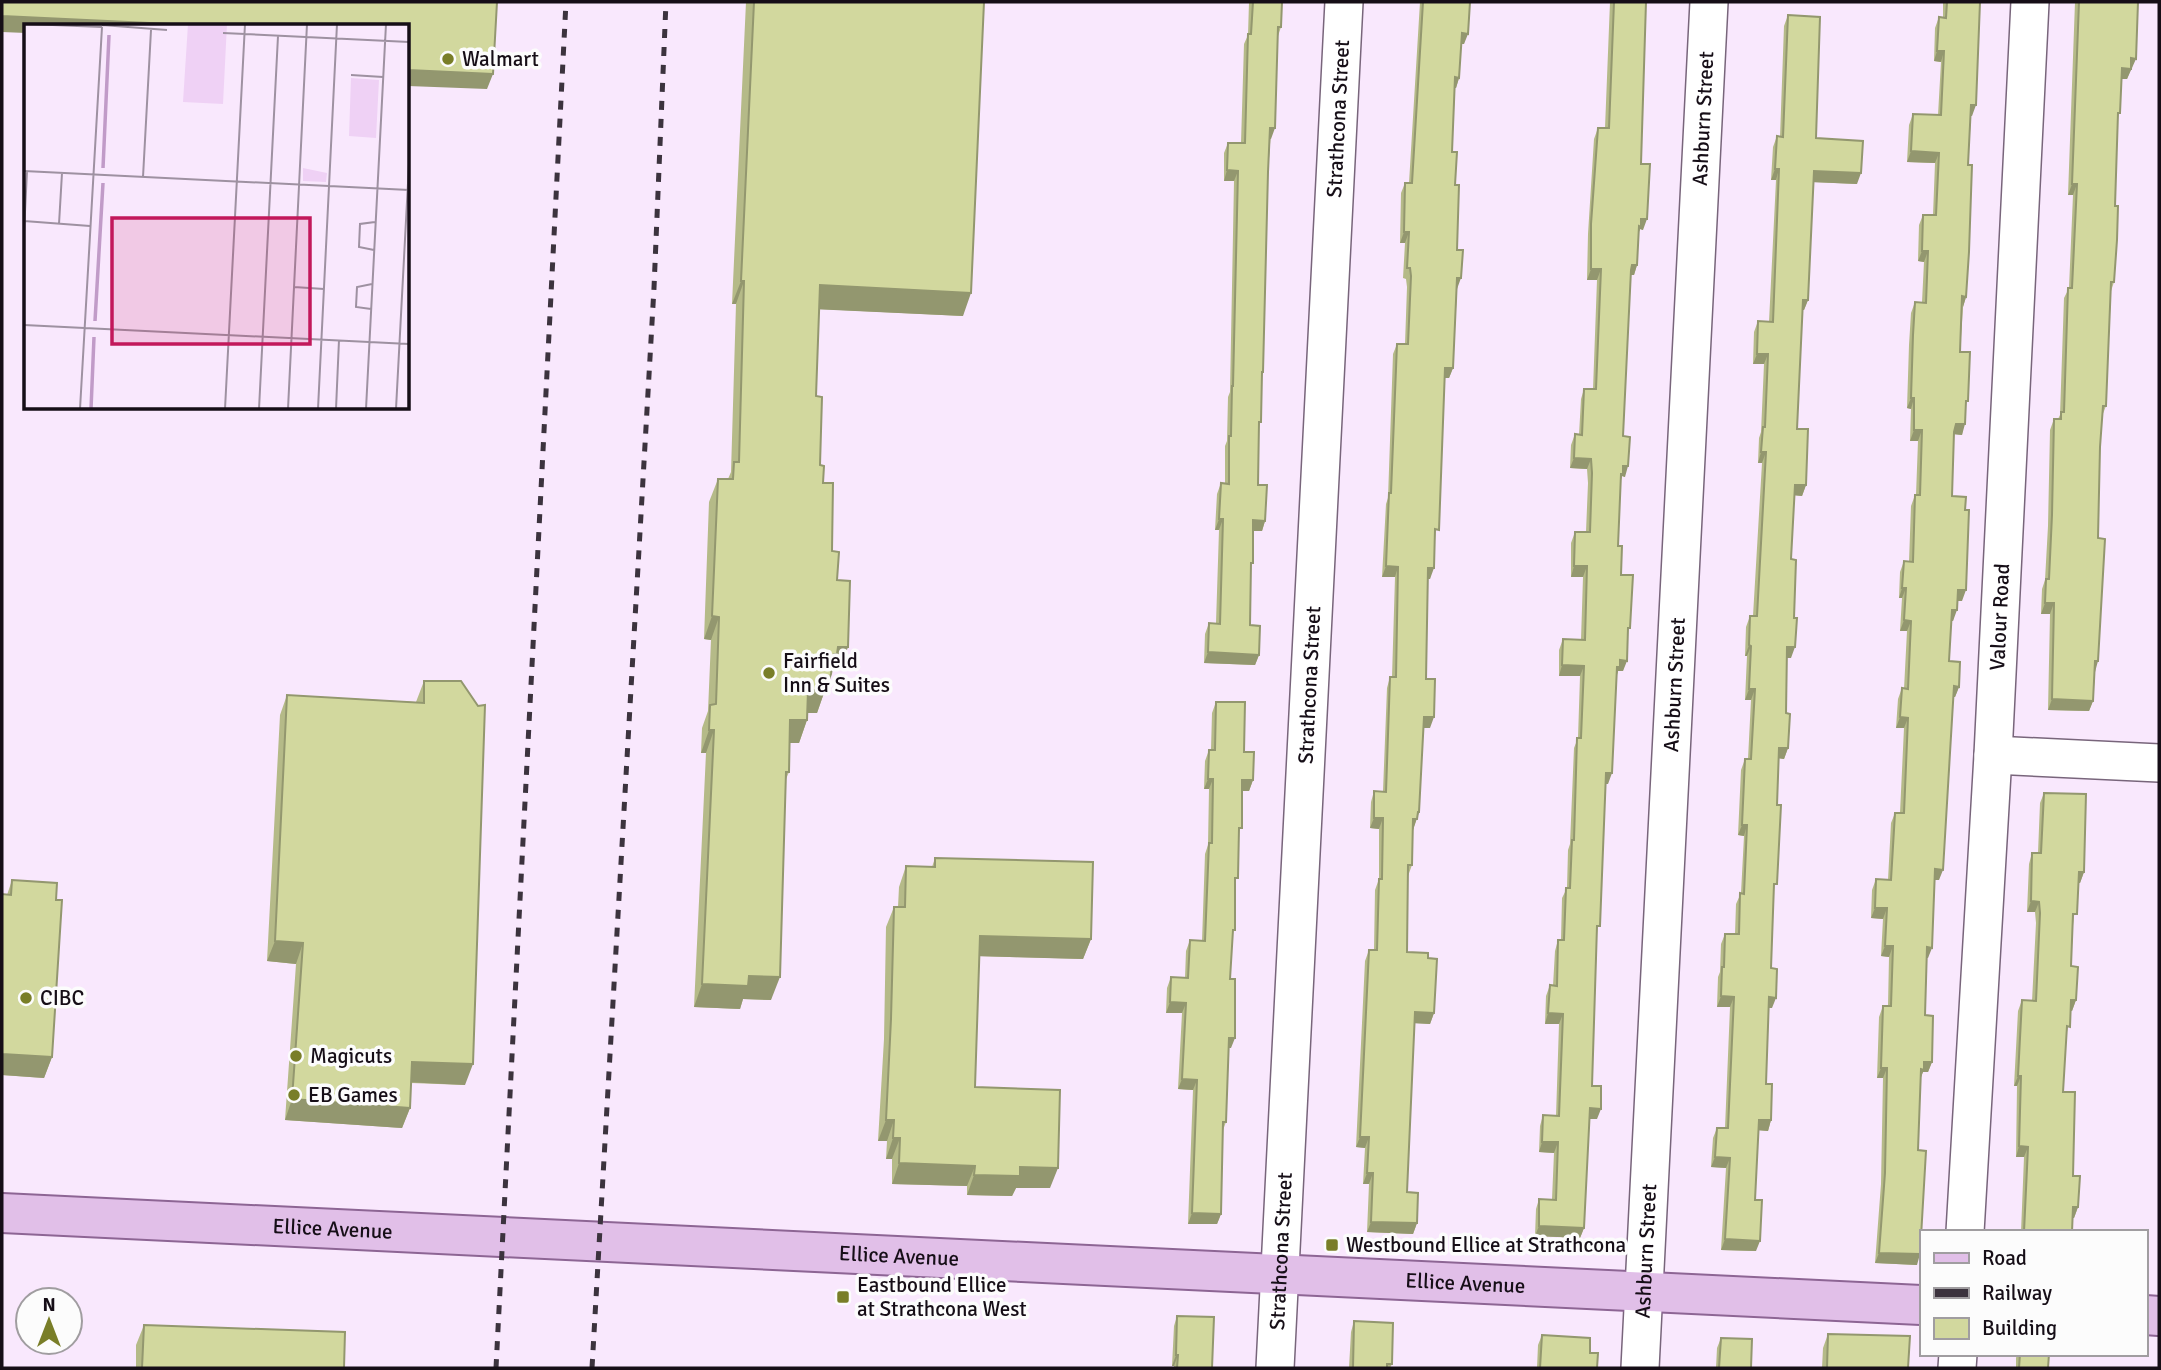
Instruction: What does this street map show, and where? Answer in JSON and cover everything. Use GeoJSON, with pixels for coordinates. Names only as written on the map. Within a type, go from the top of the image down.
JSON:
{"type":"FeatureCollection","features":[{"type":"Feature","properties":{"kind":"main road","name":"Ellice Avenue"},"geometry":{"type":"LineString","coordinates":[[2,1213],[1920,1305]]}},
{"type":"Feature","properties":{"kind":"street","name":"Strathcona Street"},"geometry":{"type":"LineString","coordinates":[[1275,1368],[1344,2]]}},
{"type":"Feature","properties":{"kind":"street","name":"Ashburn Street"},"geometry":{"type":"LineString","coordinates":[[1640,1368],[1709,2]]}},
{"type":"Feature","properties":{"kind":"street","name":"Valour Road"},"geometry":{"type":"LineString","coordinates":[[1965,1230],[1993,755],[2030,2]]}},
{"type":"Feature","properties":{"kind":"street"},"geometry":{"type":"LineString","coordinates":[[1993,755],[2159,763]]}},
{"type":"Feature","properties":{"kind":"building","name":"Walmart"},"geometry":{"type":"Polygon","coordinates":[[[2,2],[497,2],[493,74],[410,70],[410,24],[171,24],[2,16],[2,2]]]}},
{"type":"Feature","properties":{"kind":"building"},"geometry":{"type":"Polygon","coordinates":[[[754,2],[984,2],[971,293],[820,285],[816,396],[822,397],[820,465],[824,466],[823,483],[833,483],[832,551],[839,552],[837,580],[850,581],[848,647],[838,647],[837,654],[834,654],[825,690],[808,690],[807,720],[790,720],[780,977],[749,976],[748,986],[702,984],[714,730],[709,730],[710,705],[716,704],[719,617],[712,616],[718,479],[733,479],[734,462],[739,462],[744,281],[741,281],[754,2]]]}},
{"type":"Feature","properties":{"kind":"building"},"geometry":{"type":"Polygon","coordinates":[[[1253,2],[1282,2],[1281,27],[1278,27],[1275,128],[1270,128],[1263,372],[1259,422],[1258,485],[1267,485],[1265,521],[1253,520],[1251,563],[1250,625],[1260,626],[1259,655],[1208,652],[1209,623],[1220,624],[1223,519],[1219,519],[1221,483],[1229,484],[1233,386],[1238,171],[1227,170],[1228,143],[1245,143],[1248,34],[1251,34],[1253,2]]]}},
{"type":"Feature","properties":{"kind":"building"},"geometry":{"type":"Polygon","coordinates":[[[1423,2],[1470,2],[1468,34],[1462,33],[1459,78],[1455,77],[1452,152],[1457,152],[1457,250],[1463,250],[1461,278],[1457,278],[1453,368],[1445,368],[1439,530],[1435,529],[1434,568],[1428,568],[1426,679],[1435,679],[1434,717],[1424,717],[1419,812],[1417,819],[1413,819],[1412,865],[1408,865],[1407,952],[1428,953],[1428,958],[1437,959],[1434,1013],[1415,1012],[1407,1192],[1418,1193],[1417,1223],[1371,1222],[1373,1173],[1367,1173],[1369,1137],[1360,1137],[1369,950],[1377,950],[1379,879],[1382,879],[1383,818],[1374,818],[1374,791],[1386,792],[1390,677],[1396,677],[1398,567],[1386,566],[1397,344],[1408,344],[1411,276],[1410,268],[1407,268],[1409,232],[1404,232],[1405,183],[1412,183],[1423,2]]]}},
{"type":"Feature","properties":{"kind":"building"},"geometry":{"type":"Polygon","coordinates":[[[1614,2],[1646,2],[1641,164],[1650,164],[1647,219],[1641,219],[1637,265],[1632,265],[1631,270],[1623,436],[1630,437],[1628,466],[1623,466],[1621,474],[1618,546],[1622,546],[1621,575],[1633,575],[1627,661],[1620,660],[1620,667],[1617,667],[1612,773],[1606,773],[1600,926],[1597,926],[1592,1086],[1601,1086],[1601,1109],[1590,1108],[1584,1228],[1539,1226],[1539,1199],[1556,1200],[1558,1142],[1542,1142],[1543,1115],[1559,1116],[1563,1014],[1548,1013],[1550,985],[1557,986],[1558,940],[1564,940],[1566,888],[1570,888],[1577,738],[1581,738],[1584,666],[1562,665],[1563,639],[1585,640],[1587,566],[1574,566],[1575,532],[1590,532],[1592,473],[1591,459],[1574,458],[1575,434],[1582,435],[1584,389],[1596,389],[1601,269],[1591,269],[1591,224],[1598,128],[1609,128],[1614,2]]]}},
{"type":"Feature","properties":{"kind":"building"},"geometry":{"type":"Polygon","coordinates":[[[1947,2],[1980,2],[1976,105],[1971,105],[1968,165],[1972,165],[1969,252],[1966,297],[1962,296],[1960,352],[1970,352],[1968,401],[1965,424],[1956,424],[1954,432],[1952,496],[1966,497],[1965,510],[1969,510],[1966,590],[1958,590],[1957,610],[1952,610],[1949,661],[1960,662],[1959,687],[1954,686],[1943,870],[1935,869],[1932,948],[1927,947],[1925,1015],[1933,1016],[1932,1062],[1924,1062],[1924,1070],[1921,1069],[1918,1150],[1926,1151],[1920,1254],[1879,1253],[1885,1173],[1887,1068],[1881,1068],[1883,1006],[1891,1006],[1893,946],[1885,946],[1887,908],[1875,908],[1876,879],[1891,880],[1895,813],[1904,813],[1908,718],[1900,717],[1902,688],[1908,689],[1911,621],[1904,620],[1906,588],[1902,588],[1904,561],[1913,562],[1915,495],[1920,495],[1922,430],[1914,430],[1914,398],[1911,398],[1913,335],[1915,302],[1926,303],[1928,251],[1922,251],[1923,215],[1936,215],[1939,153],[1911,151],[1913,114],[1941,115],[1944,51],[1937,51],[1939,17],[1946,18],[1947,2]]]}},
{"type":"Feature","properties":{"kind":"building"},"geometry":{"type":"Polygon","coordinates":[[[2079,2],[2138,2],[2136,59],[2131,58],[2131,69],[2122,68],[2118,113],[2115,206],[2118,206],[2117,240],[2114,282],[2111,282],[2106,406],[2103,406],[2100,447],[2098,538],[2105,539],[2093,701],[2052,699],[2054,603],[2045,603],[2046,579],[2049,579],[2054,419],[2061,419],[2061,412],[2064,412],[2068,288],[2072,288],[2077,184],[2072,184],[2079,2]]]}},
{"type":"Feature","properties":{"kind":"building"},"geometry":{"type":"Polygon","coordinates":[[[1788,15],[1820,17],[1816,138],[1863,141],[1861,173],[1814,171],[1808,300],[1803,300],[1797,429],[1808,429],[1806,485],[1795,485],[1791,559],[1796,560],[1794,618],[1797,618],[1795,647],[1787,647],[1786,713],[1790,714],[1788,748],[1779,748],[1777,805],[1781,805],[1777,884],[1774,884],[1771,968],[1777,969],[1776,998],[1769,997],[1766,1084],[1772,1084],[1771,1120],[1759,1120],[1755,1200],[1762,1200],[1760,1241],[1725,1239],[1730,1158],[1715,1157],[1717,1128],[1728,1128],[1734,997],[1721,996],[1725,934],[1739,934],[1740,893],[1744,894],[1747,825],[1742,825],[1745,759],[1751,759],[1755,689],[1749,689],[1750,616],[1757,616],[1766,452],[1761,452],[1765,427],[1768,354],[1757,354],[1758,321],[1773,322],[1779,169],[1775,169],[1777,136],[1783,137],[1788,15]]]}},
{"type":"Feature","properties":{"kind":"building"},"geometry":{"type":"Polygon","coordinates":[[[424,681],[461,681],[478,706],[485,705],[473,1064],[412,1062],[410,1108],[292,1099],[303,943],[275,941],[287,695],[424,703],[424,681]]]}},
{"type":"Feature","properties":{"kind":"building"},"geometry":{"type":"Polygon","coordinates":[[[1216,702],[1245,702],[1244,752],[1254,752],[1253,780],[1242,780],[1242,828],[1239,828],[1238,878],[1235,878],[1235,930],[1230,979],[1235,979],[1235,1038],[1229,1038],[1226,1122],[1223,1122],[1221,1214],[1192,1213],[1197,1080],[1182,1079],[1186,1003],[1170,1002],[1171,977],[1188,978],[1190,940],[1205,941],[1209,843],[1212,843],[1213,779],[1208,779],[1209,750],[1215,750],[1216,702]]]}},
{"type":"Feature","properties":{"kind":"building"},"geometry":{"type":"Polygon","coordinates":[[[2044,793],[2086,794],[2084,872],[2079,872],[2077,914],[2073,914],[2071,966],[2078,967],[2076,1000],[2071,1000],[2070,1027],[2067,1026],[2063,1092],[2075,1092],[2073,1176],[2080,1176],[2078,1207],[2073,1207],[2072,1230],[2024,1230],[2028,1147],[2019,1146],[2021,1076],[2018,1076],[2022,1000],[2036,1001],[2040,913],[2039,902],[2031,901],[2032,853],[2041,853],[2044,793]]]}},
{"type":"Feature","properties":{"kind":"building"},"geometry":{"type":"Polygon","coordinates":[[[935,858],[1093,862],[1091,939],[980,936],[975,1087],[1060,1090],[1058,1168],[1020,1167],[1020,1176],[974,1175],[975,1166],[899,1163],[900,1138],[893,1138],[894,1120],[886,1120],[894,907],[905,907],[906,866],[935,867],[935,858]]]}},
{"type":"Feature","properties":{"kind":"building","name":"CIBC"},"geometry":{"type":"Polygon","coordinates":[[[12,880],[57,883],[56,900],[62,900],[52,1057],[2,1054],[2,894],[11,895],[12,880]]]}},
{"type":"Feature","properties":{"kind":"building"},"geometry":{"type":"Polygon","coordinates":[[[1177,1316],[1214,1317],[1212,1368],[1177,1368],[1177,1316]]]}},
{"type":"Feature","properties":{"kind":"building"},"geometry":{"type":"Polygon","coordinates":[[[1354,1321],[1393,1323],[1392,1364],[1387,1364],[1387,1368],[1353,1368],[1354,1321]]]}},
{"type":"Feature","properties":{"kind":"building"},"geometry":{"type":"Polygon","coordinates":[[[144,1325],[345,1332],[344,1368],[142,1368],[144,1325]]]}},
{"type":"Feature","properties":{"kind":"building"},"geometry":{"type":"Polygon","coordinates":[[[1828,1334],[1910,1336],[1908,1368],[1827,1368],[1828,1334]]]}},
{"type":"Feature","properties":{"kind":"building"},"geometry":{"type":"Polygon","coordinates":[[[1542,1335],[1590,1338],[1590,1353],[1598,1353],[1597,1368],[1540,1368],[1542,1335]]]}},
{"type":"Feature","properties":{"kind":"building"},"geometry":{"type":"Polygon","coordinates":[[[1721,1338],[1752,1339],[1751,1368],[1719,1368],[1721,1338]]]}},
{"type":"Feature","properties":{"kind":"building"},"geometry":{"type":"Polygon","coordinates":[[[2020,1356],[2049,1356],[2048,1368],[2019,1368],[2020,1356]]]}},
{"type":"Feature","properties":{"kind":"railway"},"geometry":{"type":"LineString","coordinates":[[496,1368],[566,2]]}},
{"type":"Feature","properties":{"kind":"railway"},"geometry":{"type":"LineString","coordinates":[[592,1368],[654,288],[666,2]]}},
{"type":"Feature","properties":{"kind":"place","name":"Walmart"},"geometry":{"type":"Point","coordinates":[448,59]}},
{"type":"Feature","properties":{"kind":"place","name":"Fairfield Inn & Suites"},"geometry":{"type":"Point","coordinates":[769,673]}},
{"type":"Feature","properties":{"kind":"place","name":"CIBC"},"geometry":{"type":"Point","coordinates":[26,998]}},
{"type":"Feature","properties":{"kind":"place","name":"Magicuts"},"geometry":{"type":"Point","coordinates":[296,1056]}},
{"type":"Feature","properties":{"kind":"place","name":"EB Games"},"geometry":{"type":"Point","coordinates":[294,1095]}},
{"type":"Feature","properties":{"kind":"place","name":"Westbound Ellice at Strathcona"},"geometry":{"type":"Point","coordinates":[1332,1245]}},
{"type":"Feature","properties":{"kind":"place","name":"Eastbound Ellice at Strathcona West"},"geometry":{"type":"Point","coordinates":[843,1297]}}]}
